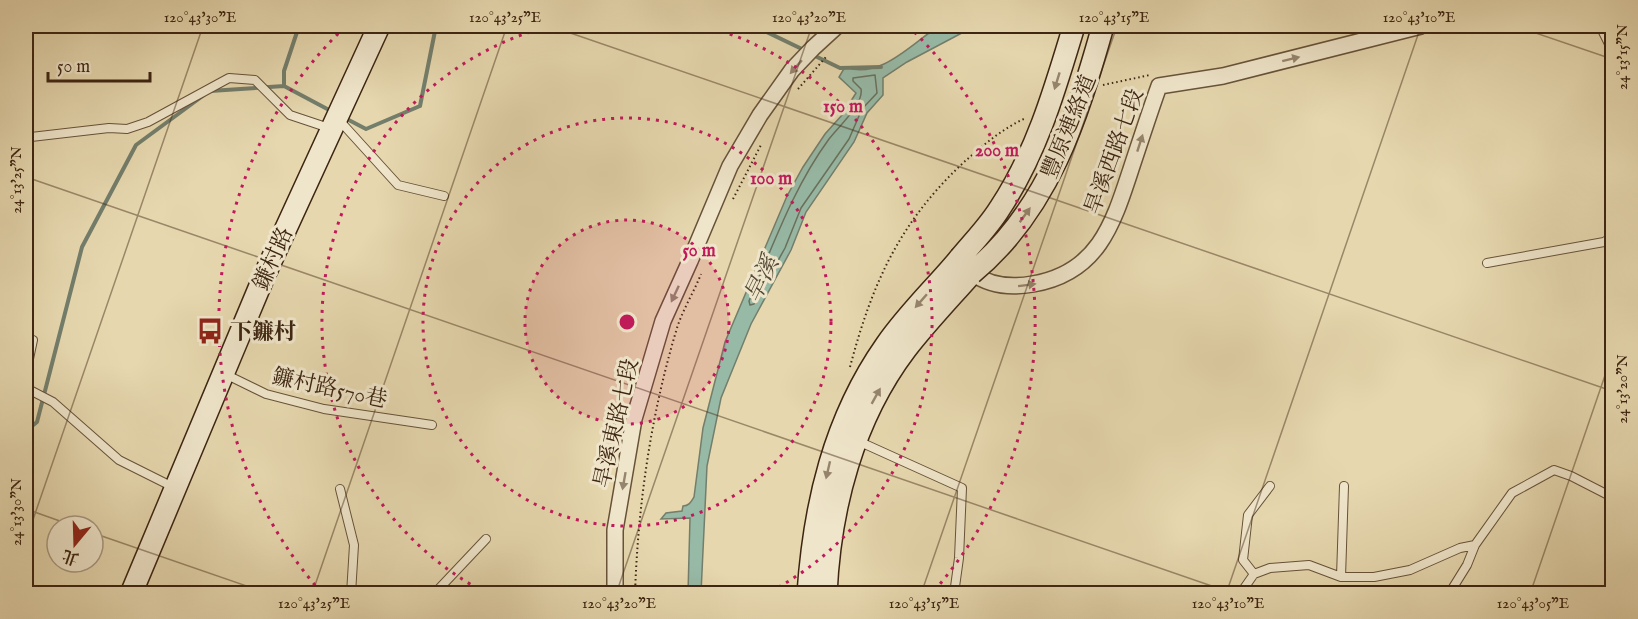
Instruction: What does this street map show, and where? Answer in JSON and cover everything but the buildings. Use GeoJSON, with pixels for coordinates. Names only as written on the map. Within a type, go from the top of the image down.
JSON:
{"type":"FeatureCollection","features":[{"type":"Feature","properties":{"kind":"street","name":"鎌村路"},"geometry":{"type":"LineString","coordinates":[[131,594],[265,274],[379,26]]}},
{"type":"Feature","properties":{"kind":"street","name":"豐原連絡道"},"geometry":{"type":"LineString","coordinates":[[966,266],[1030,153],[1048,110],[1074,26]]}},
{"type":"Feature","properties":{"kind":"street","name":"豐原連絡道"},"geometry":{"type":"LineString","coordinates":[[966,266],[998,250],[1025,217],[1056,163],[1073,125],[1103,26]]}},
{"type":"Feature","properties":{"kind":"street","name":"旱溪西路七段"},"geometry":{"type":"LineString","coordinates":[[966,266],[979,279],[998,285],[1029,285],[1054,279],[1073,269],[1090,255],[1103,239],[1115,216],[1159,86],[1223,76],[1421,26]]}},
{"type":"Feature","properties":{"kind":"street","name":"旱溪東路七段"},"geometry":{"type":"LineString","coordinates":[[615,594],[615,530],[634,419],[663,321],[730,166],[771,98],[792,70],[813,48],[844,29]]}},
{"type":"Feature","properties":{"kind":"street"},"geometry":{"type":"LineString","coordinates":[[826,594],[842,484],[856,440],[875,397],[966,266]]}},
{"type":"Feature","properties":{"kind":"street"},"geometry":{"type":"LineString","coordinates":[[808,594],[815,525],[831,456],[850,405],[887,343],[966,266]]}},
{"type":"Feature","properties":{"kind":"lane"},"geometry":{"type":"LineString","coordinates":[[1600,26],[1612,50]]}},
{"type":"Feature","properties":{"kind":"lane"},"geometry":{"type":"LineString","coordinates":[[26,135],[31,137],[110,128],[127,129],[148,122],[229,78],[255,80],[290,115],[333,122],[398,185],[444,196]]}},
{"type":"Feature","properties":{"kind":"lane"},"geometry":{"type":"LineString","coordinates":[[1487,263],[1604,242],[1612,237]]}},
{"type":"Feature","properties":{"kind":"lane"},"geometry":{"type":"LineString","coordinates":[[26,337],[33,340],[26,374]]}},
{"type":"Feature","properties":{"kind":"lane","name":"鐮村路570巷"},"geometry":{"type":"LineString","coordinates":[[224,374],[266,394],[324,409],[432,425]]}},
{"type":"Feature","properties":{"kind":"lane"},"geometry":{"type":"LineString","coordinates":[[26,397],[29,390],[53,402],[119,460],[175,488]]}},
{"type":"Feature","properties":{"kind":"lane"},"geometry":{"type":"LineString","coordinates":[[856,440],[962,488],[959,558],[954,594]]}},
{"type":"Feature","properties":{"kind":"lane"},"geometry":{"type":"LineString","coordinates":[[1449,594],[1467,565],[1475,545],[1512,493],[1554,470],[1612,497]]}},
{"type":"Feature","properties":{"kind":"lane"},"geometry":{"type":"LineString","coordinates":[[1254,574],[1243,560],[1248,515],[1270,486]]}},
{"type":"Feature","properties":{"kind":"lane"},"geometry":{"type":"LineString","coordinates":[[1341,577],[1344,486]]}},
{"type":"Feature","properties":{"kind":"lane"},"geometry":{"type":"LineString","coordinates":[[340,489],[354,545],[351,594]]}},
{"type":"Feature","properties":{"kind":"lane"},"geometry":{"type":"LineString","coordinates":[[434,594],[486,539]]}},
{"type":"Feature","properties":{"kind":"lane"},"geometry":{"type":"LineString","coordinates":[[1240,594],[1254,574],[1270,568],[1309,565],[1341,577],[1374,577],[1410,570],[1460,548],[1475,545]]}},
{"type":"Feature","properties":{"kind":"path"},"geometry":{"type":"LineString","coordinates":[[844,29],[857,26]]}},
{"type":"Feature","properties":{"kind":"path"},"geometry":{"type":"LineString","coordinates":[[793,94],[829,53]]}},
{"type":"Feature","properties":{"kind":"path"},"geometry":{"type":"LineString","coordinates":[[731,202],[763,141]]}},
{"type":"Feature","properties":{"kind":"path"},"geometry":{"type":"LineString","coordinates":[[635,594],[645,467],[655,415],[678,326],[704,266]]}},
{"type":"Feature","properties":{"kind":"water","name":"旱溪"},"geometry":{"type":"Polygon","coordinates":[[[939,26],[975,26],[907,62],[883,78],[883,95],[867,113],[854,142],[806,212],[791,250],[751,324],[721,398],[707,466],[701,593],[688,593],[690,518],[661,519],[666,513],[682,511],[683,506],[691,502],[694,497],[703,428],[725,342],[787,196],[825,134],[842,115],[856,93],[839,77],[845,67],[858,70],[871,68],[895,58],[939,26]]]}},
{"type":"Feature","properties":{"kind":"waterway"},"geometry":{"type":"LineString","coordinates":[[284,86],[284,71],[299,26]]}},
{"type":"Feature","properties":{"kind":"waterway"},"geometry":{"type":"LineString","coordinates":[[343,117],[366,129],[420,106],[436,26]]}},
{"type":"Feature","properties":{"kind":"waterway"},"geometry":{"type":"LineString","coordinates":[[754,26],[804,50]]}},
{"type":"Feature","properties":{"kind":"waterway"},"geometry":{"type":"LineString","coordinates":[[813,55],[840,68],[881,67]]}},
{"type":"Feature","properties":{"kind":"waterway"},"geometry":{"type":"LineString","coordinates":[[210,91],[284,86],[331,111]]}},
{"type":"Feature","properties":{"kind":"waterway"},"geometry":{"type":"LineString","coordinates":[[26,431],[37,422],[82,247],[136,145],[204,95]]}},
{"type":"Feature","properties":{"kind":"place","name":"下鐮村"},"geometry":{"type":"Point","coordinates":[210,331]}}]}
